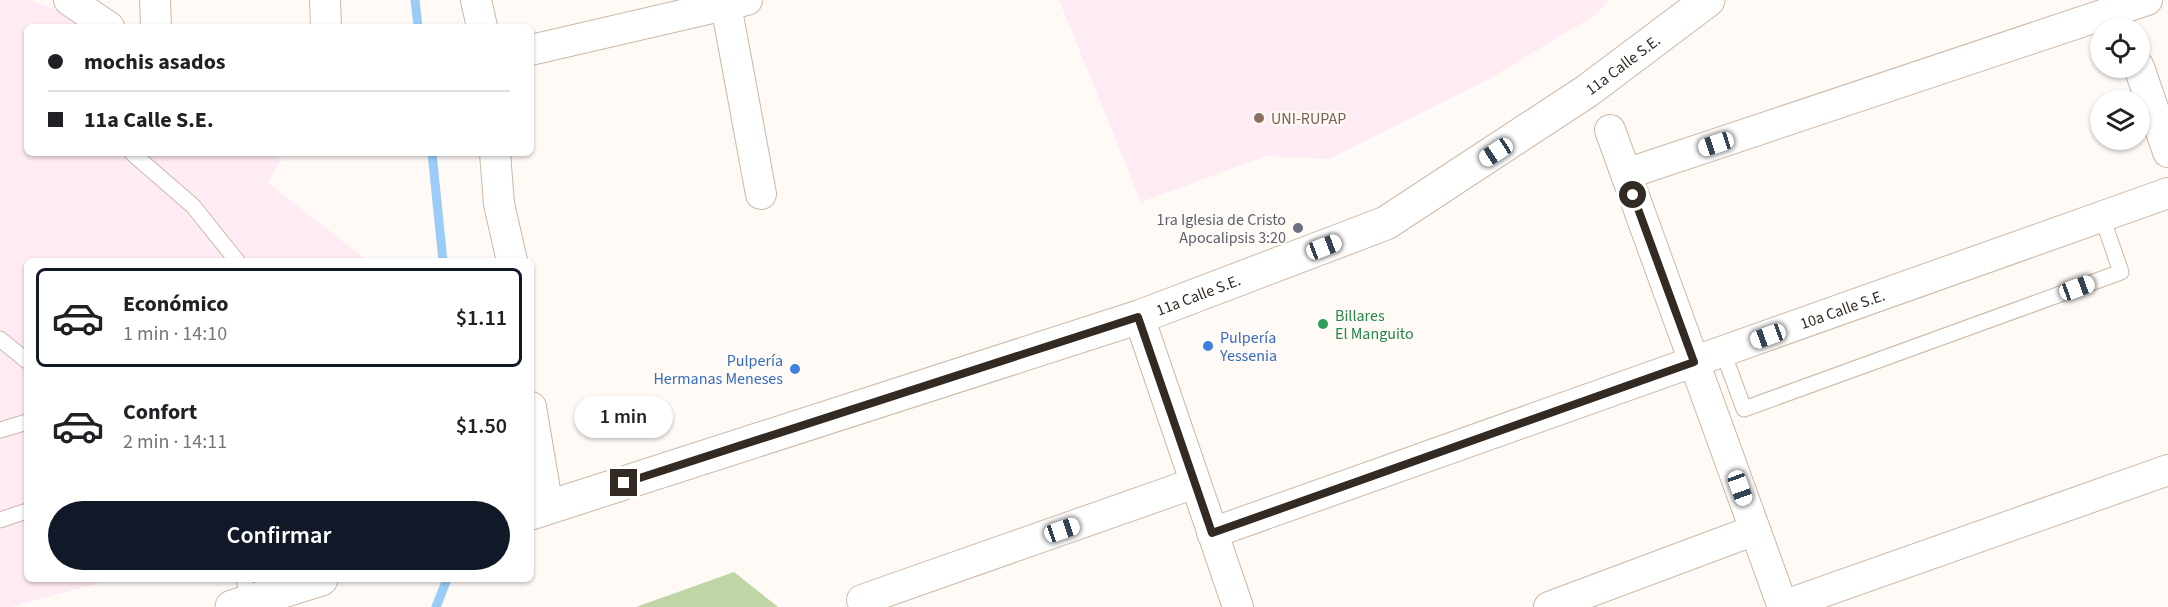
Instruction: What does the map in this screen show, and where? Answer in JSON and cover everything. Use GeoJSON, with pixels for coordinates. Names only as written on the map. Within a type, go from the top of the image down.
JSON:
{"type":"FeatureCollection","features":[{"type":"Feature","properties":{"kind":"street"},"geometry":{"type":"LineString","coordinates":[[69,0],[105,24]]}},
{"type":"Feature","properties":{"kind":"street"},"geometry":{"type":"LineString","coordinates":[[155,0],[156,24]]}},
{"type":"Feature","properties":{"kind":"street"},"geometry":{"type":"LineString","coordinates":[[325,0],[326,24]]}},
{"type":"Feature","properties":{"kind":"street"},"geometry":{"type":"LineString","coordinates":[[476,0],[481,24]]}},
{"type":"Feature","properties":{"kind":"street","name":"11a Calle S.E."},"geometry":{"type":"LineString","coordinates":[[539,510],[1138,317],[1386,223],[1587,92],[1708,0]]}},
{"type":"Feature","properties":{"kind":"street"},"geometry":{"type":"LineString","coordinates":[[2124,18],[2147,0]]}},
{"type":"Feature","properties":{"kind":"street"},"geometry":{"type":"LineString","coordinates":[[534,49],[737,3],[761,194]]}},
{"type":"Feature","properties":{"kind":"street"},"geometry":{"type":"LineString","coordinates":[[1626,174],[2090,29]]}},
{"type":"Feature","properties":{"kind":"street"},"geometry":{"type":"LineString","coordinates":[[2143,78],[2168,152]]}},
{"type":"Feature","properties":{"kind":"street"},"geometry":{"type":"LineString","coordinates":[[1610,130],[1783,607],[2168,470]]}},
{"type":"Feature","properties":{"kind":"street"},"geometry":{"type":"LineString","coordinates":[[495,156],[499,204],[511,258]]}},
{"type":"Feature","properties":{"kind":"street","name":"10a Calle S.E."},"geometry":{"type":"LineString","coordinates":[[1212,533],[2168,193]]}},
{"type":"Feature","properties":{"kind":"street"},"geometry":{"type":"LineString","coordinates":[[1138,317],[1238,607]]}},
{"type":"Feature","properties":{"kind":"street"},"geometry":{"type":"LineString","coordinates":[[534,446],[539,510]]}},
{"type":"Feature","properties":{"kind":"street"},"geometry":{"type":"LineString","coordinates":[[862,600],[1195,483]]}},
{"type":"Feature","properties":{"kind":"street"},"geometry":{"type":"LineString","coordinates":[[1549,607],[1755,530]]}},
{"type":"Feature","properties":{"kind":"street"},"geometry":{"type":"LineString","coordinates":[[242,596],[307,582]]}},
{"type":"Feature","properties":{"kind":"lane"},"geometry":{"type":"LineString","coordinates":[[135,156],[193,206],[235,258]]}},
{"type":"Feature","properties":{"kind":"lane"},"geometry":{"type":"LineString","coordinates":[[1723,352],[1744,409],[2121,272],[2102,217]]}},
{"type":"Feature","properties":{"kind":"lane"},"geometry":{"type":"LineString","coordinates":[[0,339],[24,359]]}},
{"type":"Feature","properties":{"kind":"lane"},"geometry":{"type":"LineString","coordinates":[[0,430],[24,423]]}},
{"type":"Feature","properties":{"kind":"lane"},"geometry":{"type":"LineString","coordinates":[[0,520],[24,512]]}},
{"type":"Feature","properties":{"kind":"shaded area"},"geometry":{"type":"Polygon","coordinates":[[[0,0],[31,0],[91,24],[24,24],[24,156],[276,156],[281,160],[268,183],[364,258],[24,258],[24,582],[102,582],[11,607],[0,607],[0,0]]]}},
{"type":"Feature","properties":{"kind":"shaded area","name":"UNI-RUPAP"},"geometry":{"type":"Polygon","coordinates":[[[1059,0],[1609,0],[1595,15],[1487,80],[1329,159],[1266,156],[1141,202],[1059,0]]]}},
{"type":"Feature","properties":{"kind":"green space"},"geometry":{"type":"Polygon","coordinates":[[[734,572],[778,607],[636,607],[734,572]]]}},
{"type":"Feature","properties":{"kind":"waterway"},"geometry":{"type":"LineString","coordinates":[[415,0],[418,24]]}},
{"type":"Feature","properties":{"kind":"waterway"},"geometry":{"type":"LineString","coordinates":[[432,156],[443,258]]}},
{"type":"Feature","properties":{"kind":"waterway"},"geometry":{"type":"LineString","coordinates":[[436,607],[446,582]]}},
{"type":"Feature","properties":{"kind":"place","name":"UNI-RUPAP"},"geometry":{"type":"Point","coordinates":[1259,118]}},
{"type":"Feature","properties":{"kind":"place","name":"1ra Iglesia de Cristo Apocalipsis 3:20"},"geometry":{"type":"Point","coordinates":[1298,228]}},
{"type":"Feature","properties":{"kind":"place","name":"Billares El Manguito"},"geometry":{"type":"Point","coordinates":[1323,324]}},
{"type":"Feature","properties":{"kind":"place","name":"Pulpería Yessenia"},"geometry":{"type":"Point","coordinates":[1208,346]}},
{"type":"Feature","properties":{"kind":"place","name":"Pulpería Hermanas Meneses"},"geometry":{"type":"Point","coordinates":[795,369]}},
{"type":"Feature","properties":{"kind":"route"},"geometry":{"type":"LineString","coordinates":[[624,483],[1138,317],[1212,533],[1694,362],[1633,195]]}}]}
